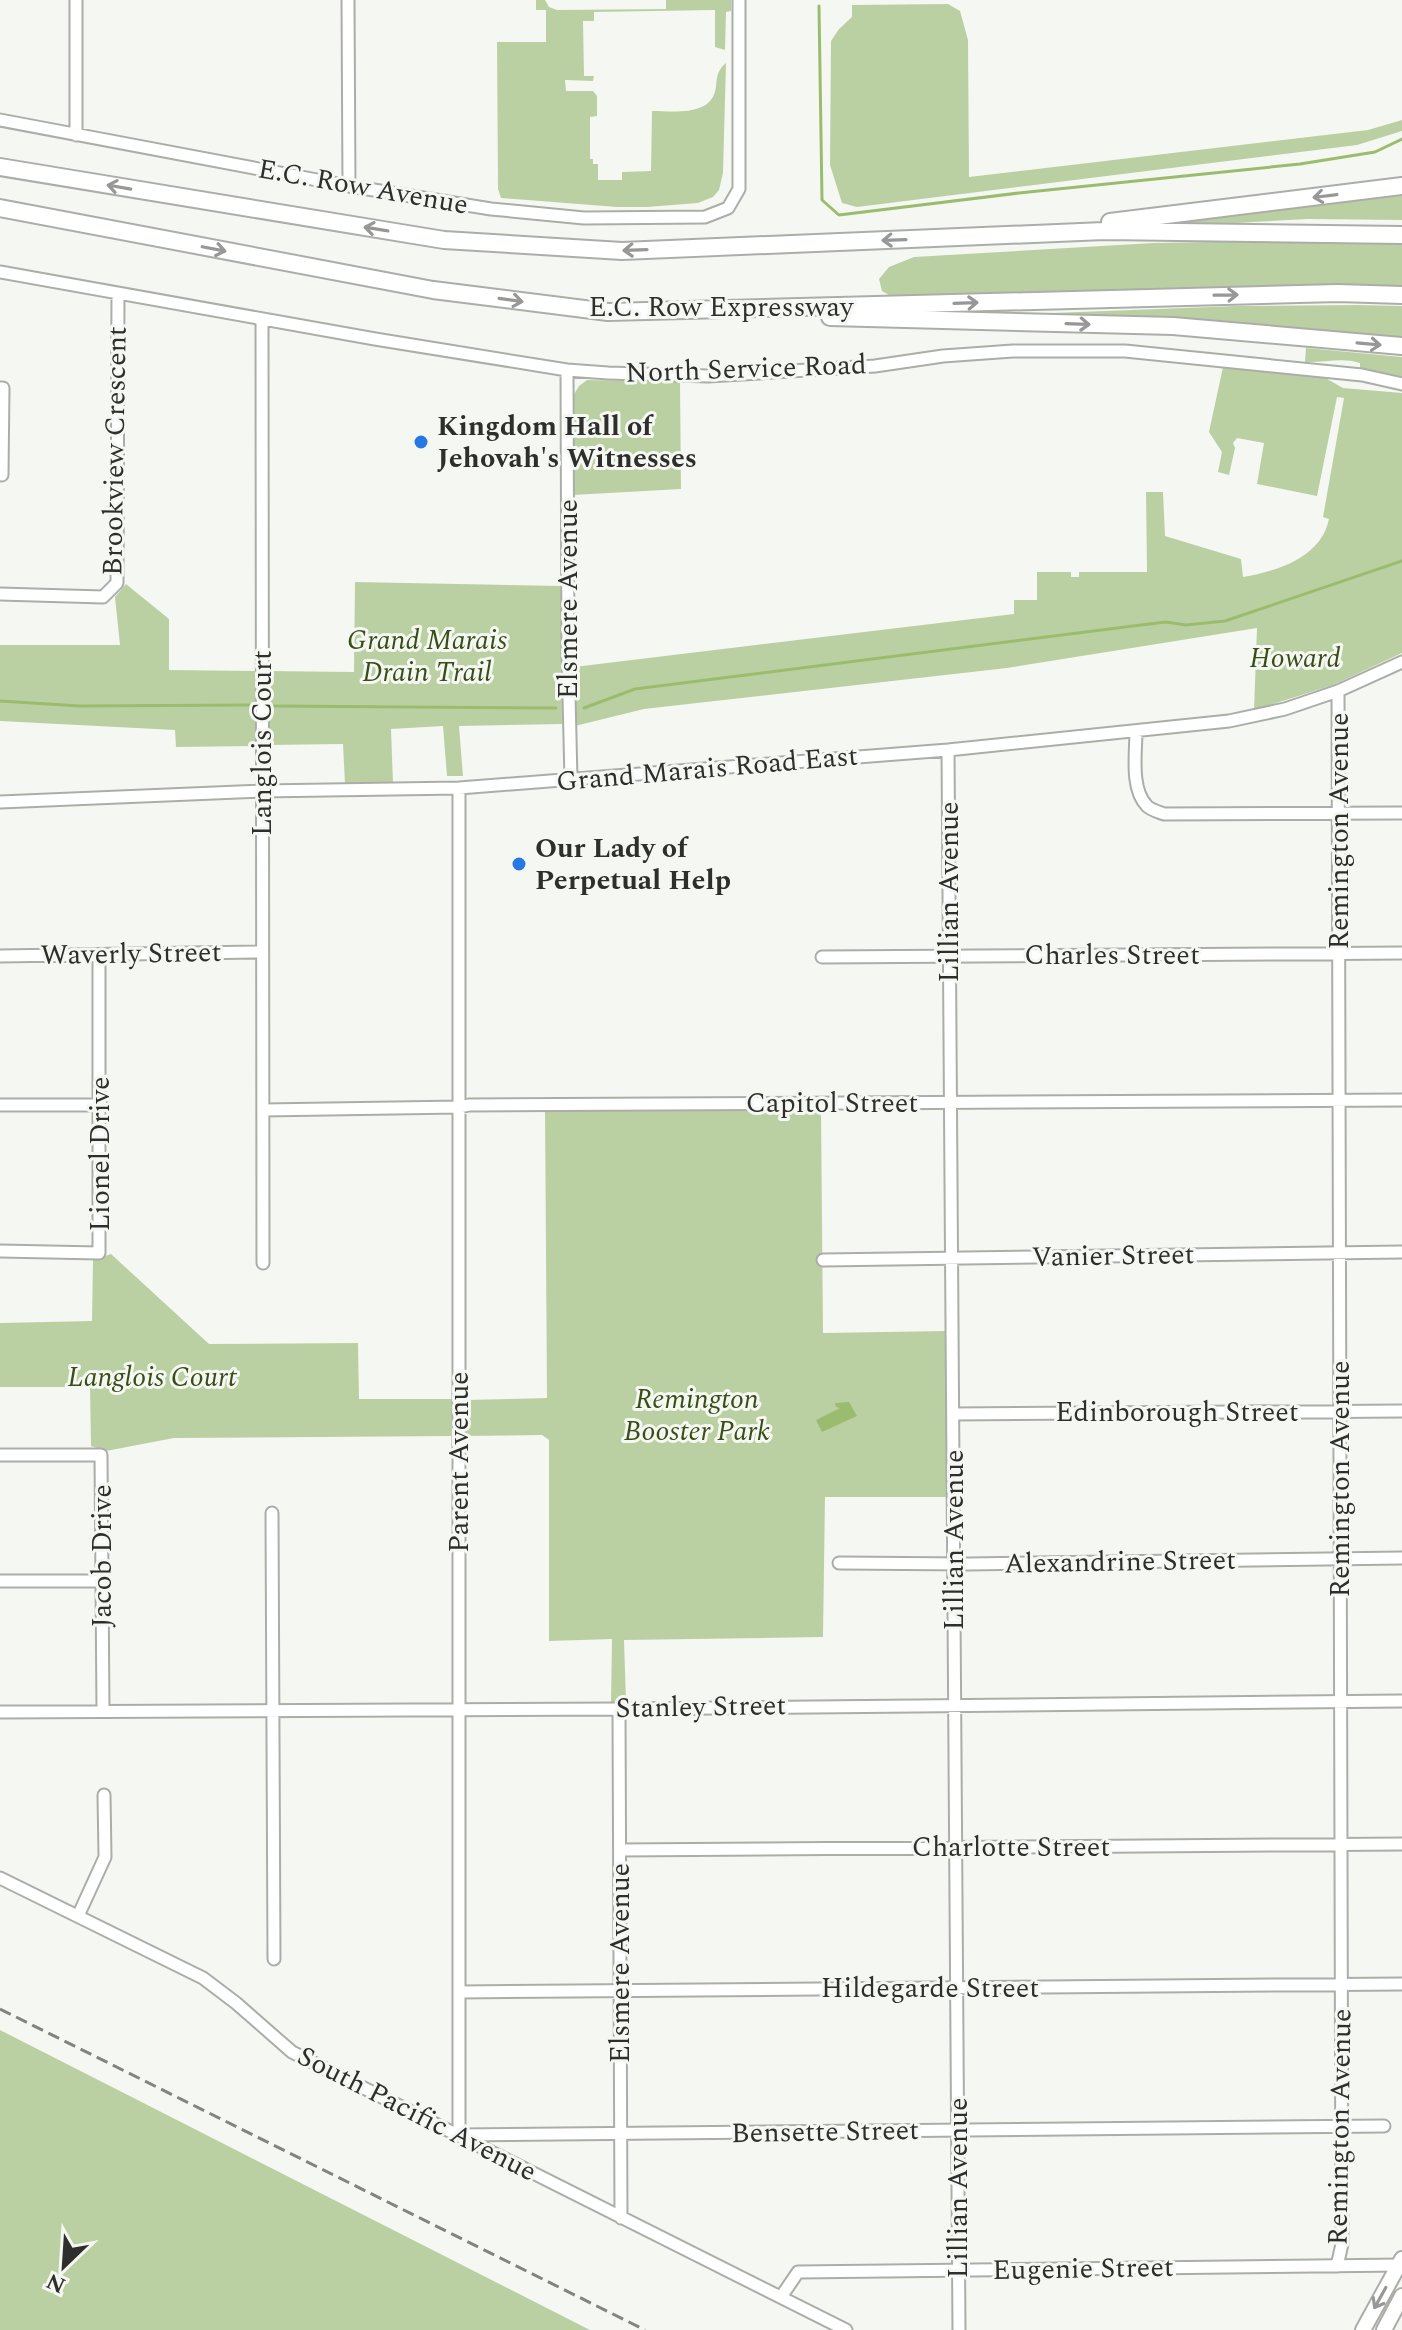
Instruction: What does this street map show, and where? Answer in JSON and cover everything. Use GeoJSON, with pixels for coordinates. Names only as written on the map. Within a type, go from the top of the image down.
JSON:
{"type":"FeatureCollection","features":[{"type":"Feature","properties":{"kind":"highway","name":"E.C. Row Expressway"},"geometry":{"type":"LineString","coordinates":[[0,167],[444,240],[622,251],[1104,231],[1402,235]]}},
{"type":"Feature","properties":{"kind":"highway"},"geometry":{"type":"LineString","coordinates":[[972,237],[1402,186]]}},
{"type":"Feature","properties":{"kind":"highway","name":"E.C. Row Expressway"},"geometry":{"type":"LineString","coordinates":[[0,208],[433,290],[608,312],[1323,293],[1402,295]]}},
{"type":"Feature","properties":{"kind":"highway"},"geometry":{"type":"LineString","coordinates":[[608,312],[1173,326],[1402,346]]}},
{"type":"Feature","properties":{"kind":"main road"},"geometry":{"type":"LineString","coordinates":[[1363,2330],[1401,2265]]}},
{"type":"Feature","properties":{"kind":"main road"},"geometry":{"type":"LineString","coordinates":[[1384,2330],[1402,2296]]}},
{"type":"Feature","properties":{"kind":"street"},"geometry":{"type":"LineString","coordinates":[[76,0],[76,135]]}},
{"type":"Feature","properties":{"kind":"street"},"geometry":{"type":"LineString","coordinates":[[348,0],[349,186]]}},
{"type":"Feature","properties":{"kind":"street","name":"E.C. Row Avenue"},"geometry":{"type":"LineString","coordinates":[[0,120],[349,186],[491,209],[584,218],[685,219],[717,215],[728,208],[739,189],[739,0]]}},
{"type":"Feature","properties":{"kind":"street","name":"North Service Road"},"geometry":{"type":"LineString","coordinates":[[0,272],[567,370],[708,376],[875,366],[943,356],[1013,351],[1125,351],[1362,375],[1402,384]]}},
{"type":"Feature","properties":{"kind":"street","name":"Brookview Crescent"},"geometry":{"type":"LineString","coordinates":[[0,594],[103,597],[117,583],[118,294]]}},
{"type":"Feature","properties":{"kind":"street","name":"Langlois Court"},"geometry":{"type":"LineString","coordinates":[[262,319],[263,1263]]}},
{"type":"Feature","properties":{"kind":"street","name":"Elsmere Avenue"},"geometry":{"type":"LineString","coordinates":[[567,370],[571,780]]}},
{"type":"Feature","properties":{"kind":"street"},"geometry":{"type":"LineString","coordinates":[[2,388],[2,475]]}},
{"type":"Feature","properties":{"kind":"street","name":"Grand Marais Road East"},"geometry":{"type":"LineString","coordinates":[[0,802],[262,791],[459,788],[948,750],[1229,721],[1285,709],[1338,691],[1402,662]]}},
{"type":"Feature","properties":{"kind":"street","name":"Remington Avenue"},"geometry":{"type":"LineString","coordinates":[[1337,2266],[1342,2244],[1338,691]]}},
{"type":"Feature","properties":{"kind":"street"},"geometry":{"type":"LineString","coordinates":[[1136,731],[1140,795],[1147,806],[1164,814],[1402,813]]}},
{"type":"Feature","properties":{"kind":"street","name":"Lillian Avenue"},"geometry":{"type":"LineString","coordinates":[[948,750],[959,2330]]}},
{"type":"Feature","properties":{"kind":"street","name":"Parent Avenue"},"geometry":{"type":"LineString","coordinates":[[459,788],[459,2135]]}},
{"type":"Feature","properties":{"kind":"street","name":"Waverly Street"},"geometry":{"type":"LineString","coordinates":[[0,956],[262,952]]}},
{"type":"Feature","properties":{"kind":"street","name":"Charles Street"},"geometry":{"type":"LineString","coordinates":[[822,957],[1402,953]]}},
{"type":"Feature","properties":{"kind":"street","name":"Lionel Drive"},"geometry":{"type":"LineString","coordinates":[[0,1251],[99,1253],[99,955]]}},
{"type":"Feature","properties":{"kind":"street","name":"Capitol Street"},"geometry":{"type":"LineString","coordinates":[[263,1110],[483,1104],[1402,1100]]}},
{"type":"Feature","properties":{"kind":"street"},"geometry":{"type":"LineString","coordinates":[[0,1105],[101,1105]]}},
{"type":"Feature","properties":{"kind":"street","name":"Vanier Street"},"geometry":{"type":"LineString","coordinates":[[823,1260],[1402,1252]]}},
{"type":"Feature","properties":{"kind":"street","name":"Edinborough Street"},"geometry":{"type":"LineString","coordinates":[[953,1414],[1402,1411]]}},
{"type":"Feature","properties":{"kind":"street","name":"Jacob Drive"},"geometry":{"type":"LineString","coordinates":[[0,1455],[101,1455],[103,1710]]}},
{"type":"Feature","properties":{"kind":"street"},"geometry":{"type":"LineString","coordinates":[[272,1513],[274,1959]]}},
{"type":"Feature","properties":{"kind":"street","name":"Alexandrine Street"},"geometry":{"type":"LineString","coordinates":[[839,1563],[1402,1558]]}},
{"type":"Feature","properties":{"kind":"street"},"geometry":{"type":"LineString","coordinates":[[0,1581],[102,1581]]}},
{"type":"Feature","properties":{"kind":"street","name":"Stanley Street"},"geometry":{"type":"LineString","coordinates":[[0,1712],[1402,1701]]}},
{"type":"Feature","properties":{"kind":"street","name":"Elsmere Avenue"},"geometry":{"type":"LineString","coordinates":[[619,1709],[621,2218]]}},
{"type":"Feature","properties":{"kind":"street"},"geometry":{"type":"LineString","coordinates":[[78,1916],[105,1857],[104,1795]]}},
{"type":"Feature","properties":{"kind":"street","name":"Charlotte Street"},"geometry":{"type":"LineString","coordinates":[[620,1850],[1402,1844]]}},
{"type":"Feature","properties":{"kind":"street","name":"South Pacific Avenue"},"geometry":{"type":"LineString","coordinates":[[0,1878],[203,1978],[292,2052],[846,2330]]}},
{"type":"Feature","properties":{"kind":"street","name":"Hildegarde Street"},"geometry":{"type":"LineString","coordinates":[[459,1992],[1402,1984]]}},
{"type":"Feature","properties":{"kind":"street","name":"Bensette Street"},"geometry":{"type":"LineString","coordinates":[[459,2135],[1384,2126]]}},
{"type":"Feature","properties":{"kind":"street","name":"Eugenie Street"},"geometry":{"type":"LineString","coordinates":[[781,2297],[798,2272],[1401,2265]]}},
{"type":"Feature","properties":{"kind":"green space"},"geometry":{"type":"Polygon","coordinates":[[[536,0],[545,0],[549,7],[557,10],[666,9],[666,0],[731,0],[731,11],[726,12],[725,50],[715,47],[715,10],[594,12],[594,21],[583,21],[584,76],[594,76],[593,81],[565,80],[566,91],[593,91],[597,96],[597,116],[590,117],[590,159],[593,159],[593,164],[598,164],[598,180],[622,180],[622,172],[651,171],[652,111],[692,110],[708,103],[713,96],[718,73],[726,63],[723,173],[719,190],[713,197],[698,203],[647,207],[501,198],[498,189],[497,42],[546,42],[546,10],[536,10],[536,0]]]}},
{"type":"Feature","properties":{"kind":"green space"},"geometry":{"type":"Polygon","coordinates":[[[948,4],[960,11],[968,40],[969,177],[1368,130],[1402,120],[1402,131],[1357,145],[857,207],[842,203],[830,165],[831,41],[852,17],[852,5],[948,4]]]}},
{"type":"Feature","properties":{"kind":"green space"},"geometry":{"type":"Polygon","coordinates":[[[1402,191],[1402,220],[1308,219],[1125,229],[1402,191]]]}},
{"type":"Feature","properties":{"kind":"green space"},"geometry":{"type":"Polygon","coordinates":[[[1272,241],[1402,244],[1402,286],[1284,286],[951,298],[892,297],[882,291],[879,279],[889,267],[914,257],[1153,243],[1272,241]]]}},
{"type":"Feature","properties":{"kind":"green space"},"geometry":{"type":"Polygon","coordinates":[[[1236,306],[1402,306],[1402,340],[1027,314],[1236,306]]]}},
{"type":"Feature","properties":{"kind":"green space"},"geometry":{"type":"Polygon","coordinates":[[[1306,348],[1402,357],[1402,380],[1360,370],[1360,363],[1353,361],[1305,362],[1306,348]]]}},
{"type":"Feature","properties":{"kind":"green space","name":"Howard"},"geometry":{"type":"Polygon","coordinates":[[[1223,367],[1322,376],[1343,388],[1402,393],[1402,653],[1333,685],[1254,710],[1257,628],[1007,668],[644,709],[575,726],[574,667],[1014,614],[1014,600],[1037,600],[1037,572],[1071,572],[1071,577],[1079,577],[1079,572],[1147,572],[1146,492],[1163,492],[1165,536],[1241,559],[1243,577],[1270,571],[1296,560],[1317,544],[1329,519],[1323,517],[1344,398],[1337,397],[1317,496],[1257,484],[1264,443],[1237,438],[1233,443],[1235,448],[1229,475],[1218,472],[1222,452],[1209,432],[1223,367]]]}},
{"type":"Feature","properties":{"kind":"green space"},"geometry":{"type":"Polygon","coordinates":[[[587,380],[680,382],[681,489],[573,495],[573,396],[587,380]]]}},
{"type":"Feature","properties":{"kind":"green space","name":"Grand Marais Drain Trail"},"geometry":{"type":"Polygon","coordinates":[[[355,582],[561,586],[562,724],[459,726],[463,776],[447,776],[443,726],[391,729],[393,783],[345,784],[343,744],[268,745],[268,671],[354,672],[355,582]]]}},
{"type":"Feature","properties":{"kind":"green space"},"geometry":{"type":"Polygon","coordinates":[[[126,584],[169,619],[169,670],[255,671],[257,746],[176,747],[175,730],[0,721],[0,645],[120,645],[115,597],[126,584]]]}},
{"type":"Feature","properties":{"kind":"green space","name":"Remington Booster Park"},"geometry":{"type":"Polygon","coordinates":[[[821,1108],[823,1333],[946,1331],[951,1497],[825,1497],[823,1637],[624,1640],[626,1702],[611,1703],[612,1639],[549,1641],[549,1440],[542,1435],[462,1436],[465,1400],[547,1398],[545,1110],[821,1108]]]}},
{"type":"Feature","properties":{"kind":"green space","name":"Langlois Court"},"geometry":{"type":"Polygon","coordinates":[[[111,1254],[209,1344],[358,1343],[359,1399],[453,1399],[451,1436],[174,1438],[106,1451],[91,1446],[90,1387],[0,1387],[0,1323],[92,1321],[93,1260],[111,1254]]]}},
{"type":"Feature","properties":{"kind":"green space"},"geometry":{"type":"Polygon","coordinates":[[[0,2030],[590,2330],[0,2330],[0,2030]]]}},
{"type":"Feature","properties":{"kind":"shaded area"},"geometry":{"type":"Polygon","coordinates":[[[849,1402],[857,1416],[822,1432],[816,1420],[840,1408],[835,1403],[849,1402]]]}},
{"type":"Feature","properties":{"kind":"waterway"},"geometry":{"type":"LineString","coordinates":[[819,6],[822,200],[839,215],[1300,164],[1375,152],[1402,139]]}},
{"type":"Feature","properties":{"kind":"waterway"},"geometry":{"type":"LineString","coordinates":[[584,708],[635,689],[1166,622],[1186,625],[1225,621],[1402,561]]}},
{"type":"Feature","properties":{"kind":"waterway"},"geometry":{"type":"LineString","coordinates":[[0,701],[80,706],[252,705]]}},
{"type":"Feature","properties":{"kind":"waterway"},"geometry":{"type":"LineString","coordinates":[[274,706],[556,708]]}},
{"type":"Feature","properties":{"kind":"railway"},"geometry":{"type":"LineString","coordinates":[[0,2009],[645,2330]]}},
{"type":"Feature","properties":{"kind":"place","name":"Kingdom Hall of Jehovah's Witnesses"},"geometry":{"type":"Point","coordinates":[421,442]}},
{"type":"Feature","properties":{"kind":"place","name":"Our Lady of Perpetual Help"},"geometry":{"type":"Point","coordinates":[519,864]}}]}
